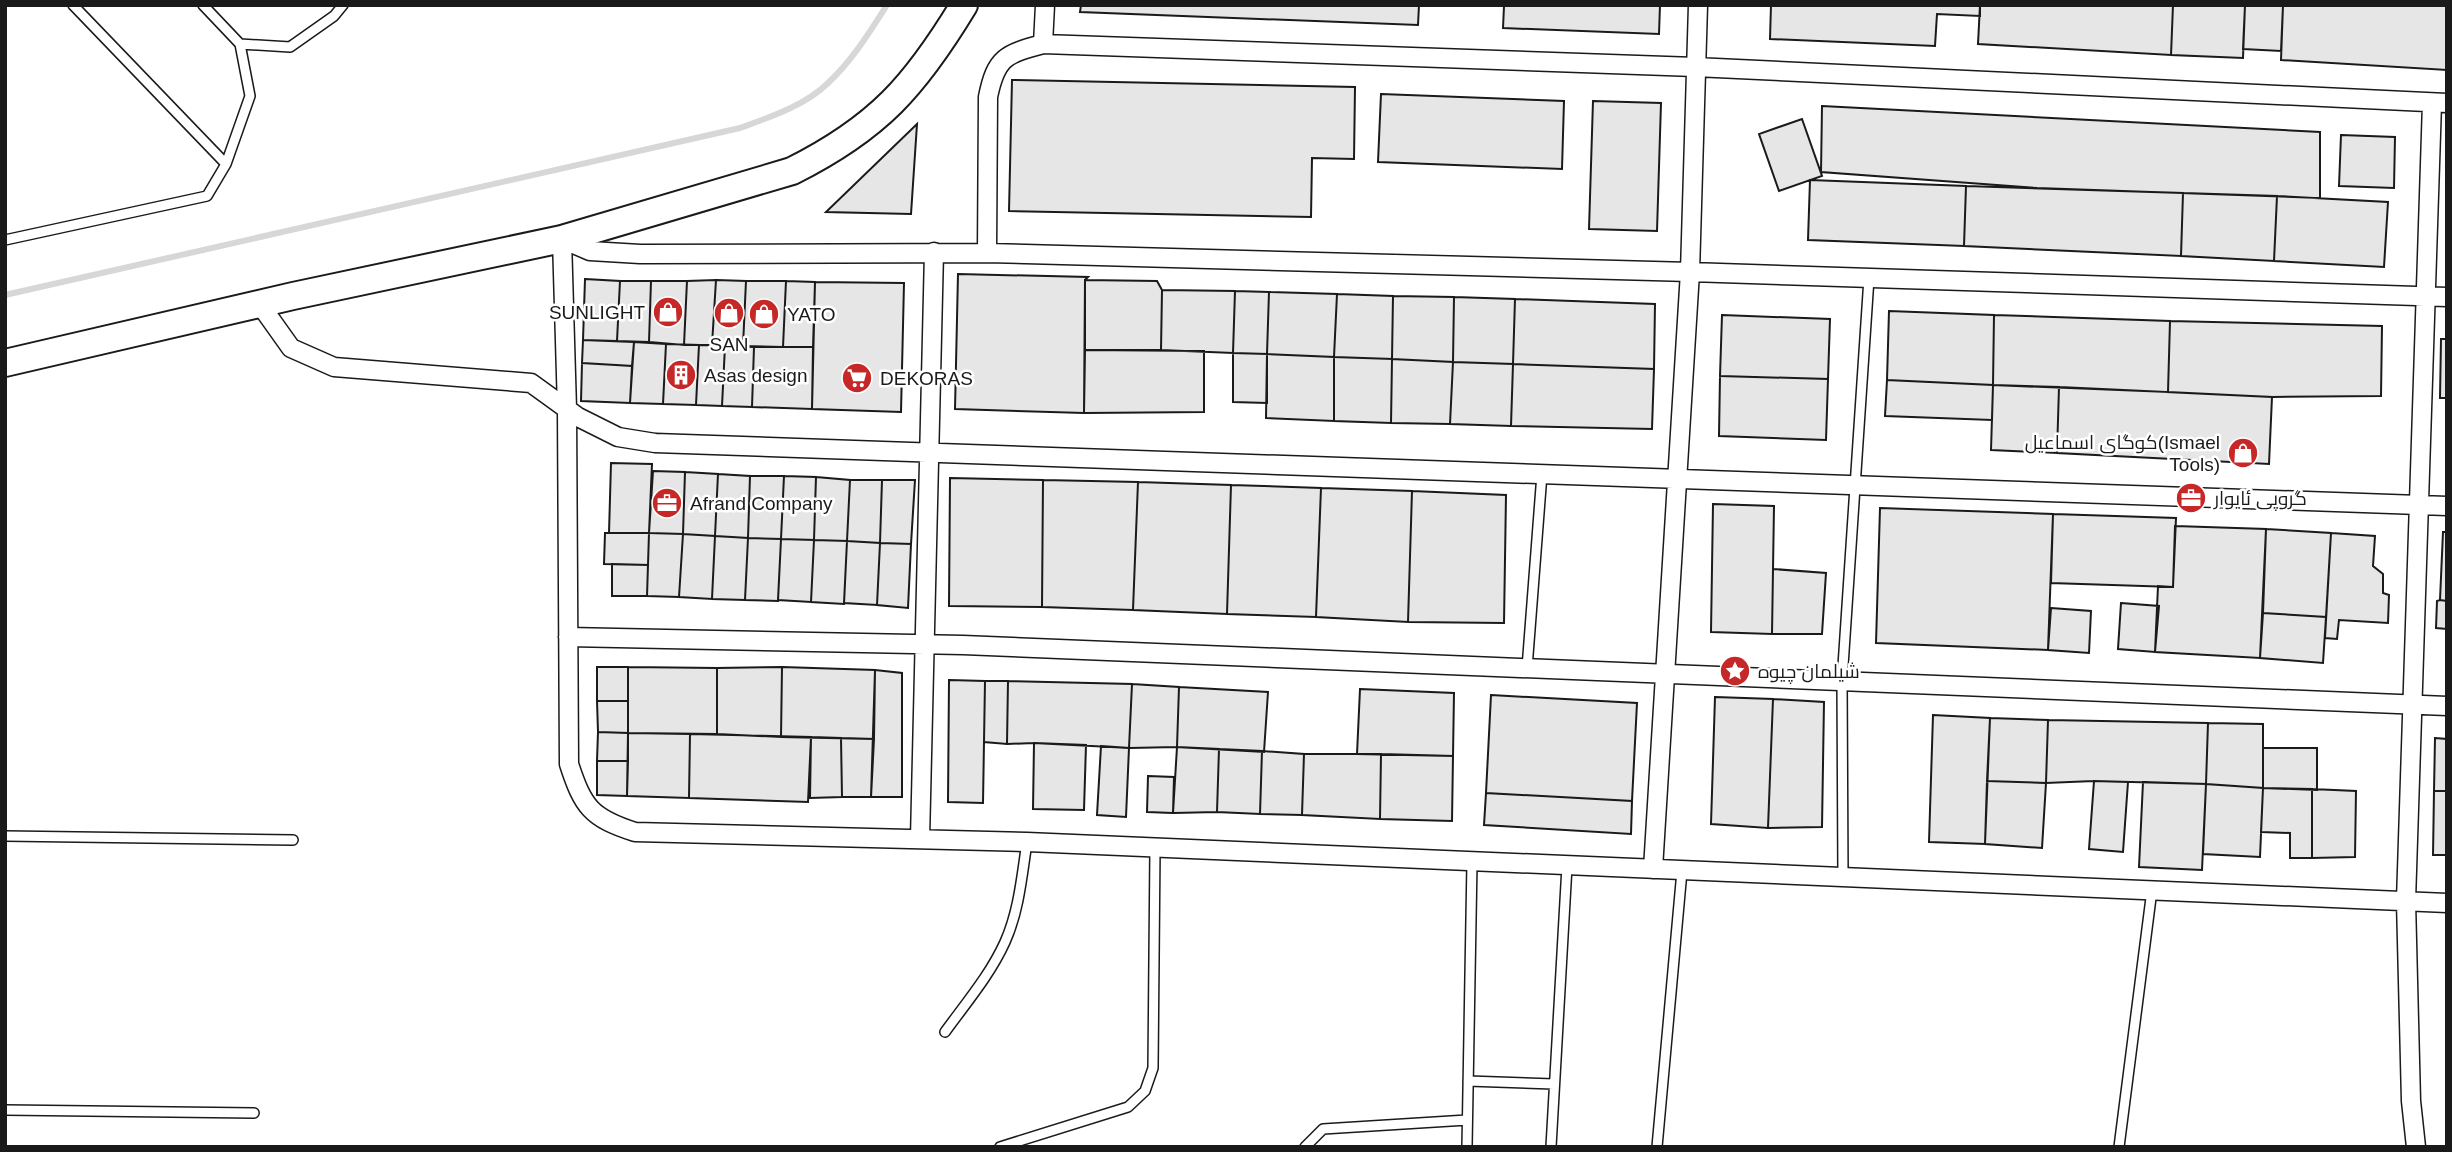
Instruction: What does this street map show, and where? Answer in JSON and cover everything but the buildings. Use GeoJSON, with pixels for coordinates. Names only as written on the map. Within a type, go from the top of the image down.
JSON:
{"type":"FeatureCollection","features":[{"type":"Feature","properties":{"kind":"street"},"geometry":{"type":"LineString","coordinates":[[5,363],[259,303],[562,239],[792,171],[857,134],[885,110],[935,54],[964,5]]}},
{"type":"Feature","properties":{"kind":"street"},"geometry":{"type":"LineString","coordinates":[[1043,44],[1045,5]]}},
{"type":"Feature","properties":{"kind":"street"},"geometry":{"type":"LineString","coordinates":[[1653,869],[1690,272],[1698,5]]}},
{"type":"Feature","properties":{"kind":"street"},"geometry":{"type":"LineString","coordinates":[[987,253],[988,97],[992,76],[1002,59],[1015,51],[1043,44],[1695,67],[2439,103],[2426,296],[2406,901],[2411,1101],[2416,1147]]}},
{"type":"Feature","properties":{"kind":"street"},"geometry":{"type":"LineString","coordinates":[[562,239],[590,251],[640,254],[987,253],[1690,272],[2447,297]]}},
{"type":"Feature","properties":{"kind":"street"},"geometry":{"type":"LineString","coordinates":[[562,239],[567,409],[569,764],[578,791],[595,816],[612,824],[635,832],[1027,842],[2447,903]]}},
{"type":"Feature","properties":{"kind":"street"},"geometry":{"type":"LineString","coordinates":[[920,839],[934,252]]}},
{"type":"Feature","properties":{"kind":"street"},"geometry":{"type":"LineString","coordinates":[[259,303],[291,348],[334,367],[531,383],[567,409],[618,437],[655,443],[2447,506]]}},
{"type":"Feature","properties":{"kind":"street"},"geometry":{"type":"LineString","coordinates":[[568,638],[924,644],[2447,706]]}},
{"type":"Feature","properties":{"kind":"lane"},"geometry":{"type":"LineString","coordinates":[[73,5],[226,164]]}},
{"type":"Feature","properties":{"kind":"lane"},"geometry":{"type":"LineString","coordinates":[[5,240],[207,195],[226,164],[250,96],[240,44],[203,5]]}},
{"type":"Feature","properties":{"kind":"lane"},"geometry":{"type":"LineString","coordinates":[[240,44],[290,47],[334,16],[343,5]]}},
{"type":"Feature","properties":{"kind":"lane"},"geometry":{"type":"LineString","coordinates":[[1843,877],[1842,681],[1869,278]]}},
{"type":"Feature","properties":{"kind":"lane"},"geometry":{"type":"LineString","coordinates":[[1527,668],[1542,474]]}},
{"type":"Feature","properties":{"kind":"lane"},"geometry":{"type":"LineString","coordinates":[[5,836],[293,841]]}},
{"type":"Feature","properties":{"kind":"lane"},"geometry":{"type":"LineString","coordinates":[[946,1032],[989,971],[1005,942],[1014,917],[1027,842]]}},
{"type":"Feature","properties":{"kind":"lane"},"geometry":{"type":"LineString","coordinates":[[1000,1147],[1128,1107],[1145,1091],[1153,1068],[1155,848]]}},
{"type":"Feature","properties":{"kind":"lane"},"geometry":{"type":"LineString","coordinates":[[1467,1147],[1472,862]]}},
{"type":"Feature","properties":{"kind":"lane"},"geometry":{"type":"LineString","coordinates":[[1551,1147],[1567,866]]}},
{"type":"Feature","properties":{"kind":"lane"},"geometry":{"type":"LineString","coordinates":[[1657,1147],[1682,871]]}},
{"type":"Feature","properties":{"kind":"lane"},"geometry":{"type":"LineString","coordinates":[[2119,1147],[2152,890]]}},
{"type":"Feature","properties":{"kind":"lane"},"geometry":{"type":"LineString","coordinates":[[1468,1081],[1554,1084]]}},
{"type":"Feature","properties":{"kind":"lane"},"geometry":{"type":"LineString","coordinates":[[5,1110],[254,1113]]}},
{"type":"Feature","properties":{"kind":"lane"},"geometry":{"type":"LineString","coordinates":[[1305,1147],[1324,1129],[1467,1120]]}},
{"type":"Feature","properties":{"kind":"waterway"},"geometry":{"type":"LineString","coordinates":[[5,295],[740,128],[786,110],[818,92],[852,56],[887,5]]}},
{"type":"Feature","properties":{"kind":"place","name":"SUNLIGHT"},"geometry":{"type":"Point","coordinates":[668,312]}},
{"type":"Feature","properties":{"kind":"place","name":"SAN"},"geometry":{"type":"Point","coordinates":[729,313]}},
{"type":"Feature","properties":{"kind":"place","name":"YATO"},"geometry":{"type":"Point","coordinates":[764,314]}},
{"type":"Feature","properties":{"kind":"place","name":"Asas design"},"geometry":{"type":"Point","coordinates":[681,375]}},
{"type":"Feature","properties":{"kind":"place","name":"DEKORAS"},"geometry":{"type":"Point","coordinates":[857,378]}},
{"type":"Feature","properties":{"kind":"place","name":"كوگای اسماعیل(Ismael Tools)"},"geometry":{"type":"Point","coordinates":[2243,453]}},
{"type":"Feature","properties":{"kind":"place","name":"گروپى ئايوار"},"geometry":{"type":"Point","coordinates":[2191,498]}},
{"type":"Feature","properties":{"kind":"place","name":"Afrand Company"},"geometry":{"type":"Point","coordinates":[667,503]}},
{"type":"Feature","properties":{"kind":"place","name":"شيلمان چیوه"},"geometry":{"type":"Point","coordinates":[1735,671]}}]}
